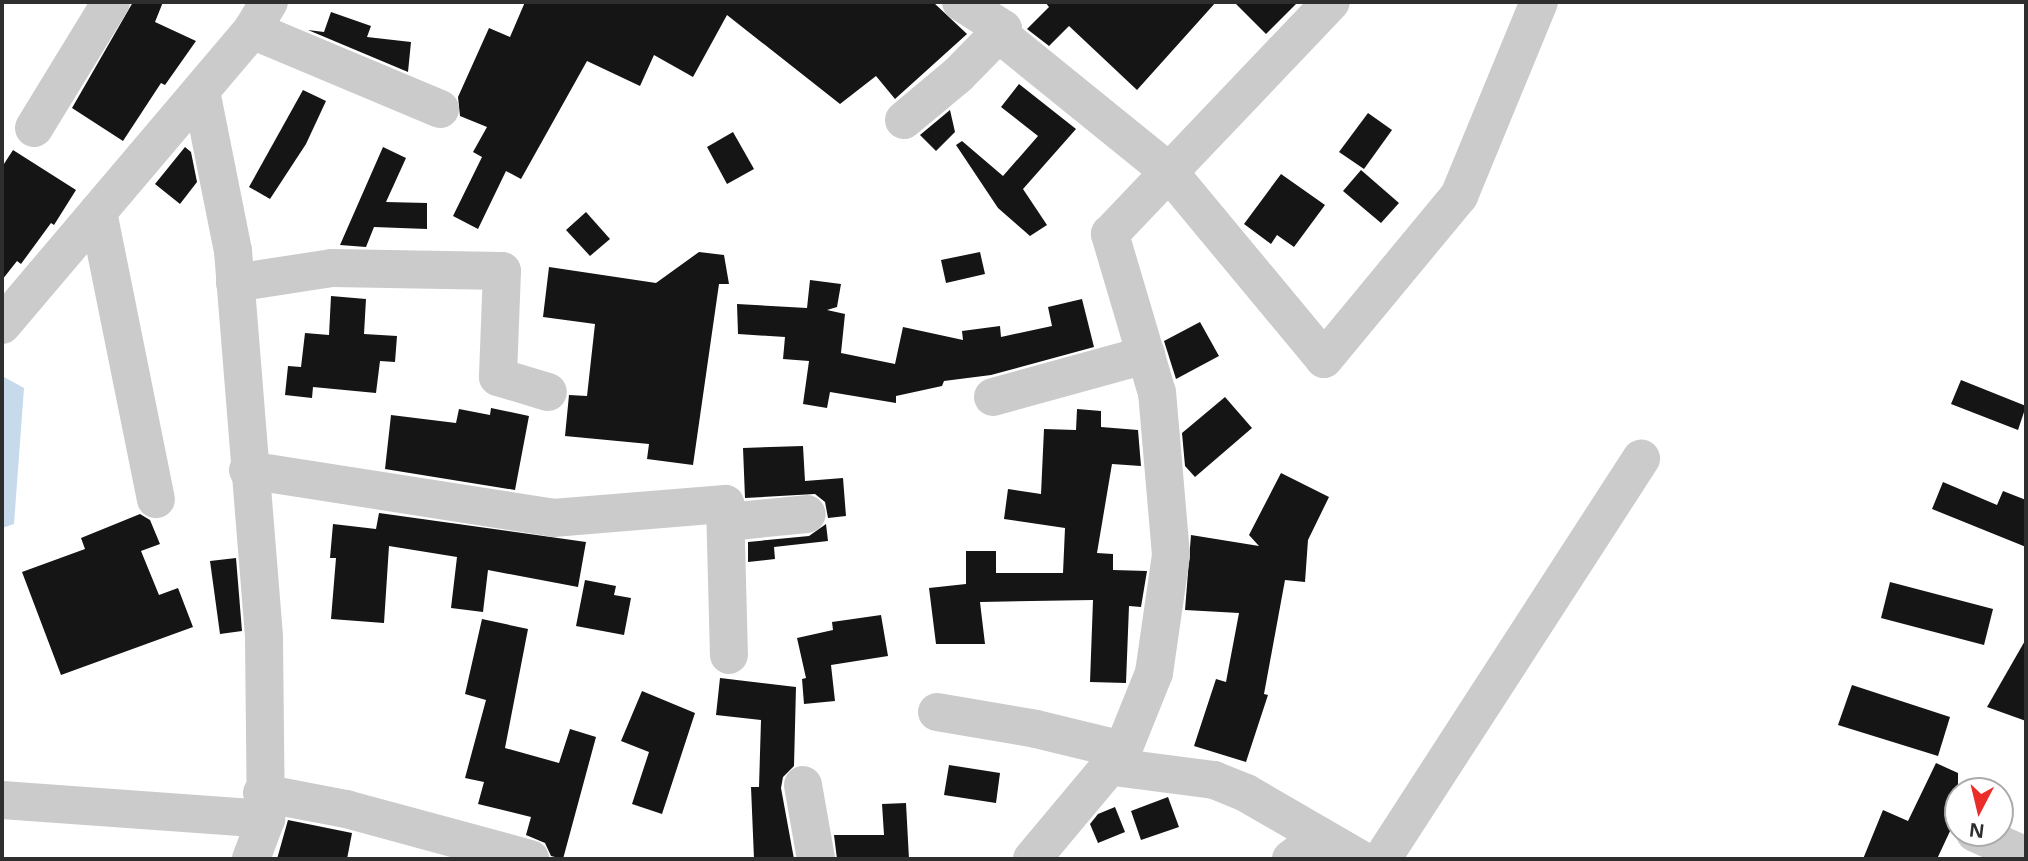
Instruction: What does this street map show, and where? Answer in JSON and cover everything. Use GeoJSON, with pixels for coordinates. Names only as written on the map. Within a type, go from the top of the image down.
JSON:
{"type":"FeatureCollection","features":[{"type":"Feature","properties":{"kind":"street"},"geometry":{"type":"LineString","coordinates":[[34,128],[111,2]]}},
{"type":"Feature","properties":{"kind":"street"},"geometry":{"type":"LineString","coordinates":[[961,2],[1003,29]]}},
{"type":"Feature","properties":{"kind":"street"},"geometry":{"type":"LineString","coordinates":[[1032,859],[1118,759],[1154,673],[1171,555],[1157,393],[1110,234],[1331,2]]}},
{"type":"Feature","properties":{"kind":"street"},"geometry":{"type":"LineString","coordinates":[[1003,29],[1004,38],[1168,171],[1324,359],[1459,196],[1539,2]]}},
{"type":"Feature","properties":{"kind":"street"},"geometry":{"type":"LineString","coordinates":[[2,325],[201,91],[260,16],[440,109]]}},
{"type":"Feature","properties":{"kind":"street"},"geometry":{"type":"LineString","coordinates":[[904,120],[958,75],[1003,29]]}},
{"type":"Feature","properties":{"kind":"street"},"geometry":{"type":"LineString","coordinates":[[201,91],[233,251],[248,470],[264,638],[264,806],[251,859]]}},
{"type":"Feature","properties":{"kind":"street"},"geometry":{"type":"LineString","coordinates":[[98,212],[156,499]]}},
{"type":"Feature","properties":{"kind":"street"},"geometry":{"type":"LineString","coordinates":[[235,283],[332,268],[502,271],[498,377],[548,392]]}},
{"type":"Feature","properties":{"kind":"street"},"geometry":{"type":"LineString","coordinates":[[993,397],[1146,355]]}},
{"type":"Feature","properties":{"kind":"street"},"geometry":{"type":"LineString","coordinates":[[1382,859],[1641,458]]}},
{"type":"Feature","properties":{"kind":"street"},"geometry":{"type":"LineString","coordinates":[[248,470],[553,518],[724,504],[727,522],[729,655]]}},
{"type":"Feature","properties":{"kind":"street"},"geometry":{"type":"LineString","coordinates":[[727,522],[807,514]]}},
{"type":"Feature","properties":{"kind":"street"},"geometry":{"type":"LineString","coordinates":[[937,712],[1037,729],[1118,759],[1214,780],[1246,793],[1305,848],[1360,859]]}},
{"type":"Feature","properties":{"kind":"street"},"geometry":{"type":"LineString","coordinates":[[803,785],[816,859]]}},
{"type":"Feature","properties":{"kind":"street"},"geometry":{"type":"LineString","coordinates":[[2,800],[346,809],[530,859]]}},
{"type":"Feature","properties":{"kind":"street"},"geometry":{"type":"LineString","coordinates":[[2006,847],[2026,856]]}},
{"type":"Feature","properties":{"kind":"water"},"geometry":{"type":"Polygon","coordinates":[[[2,376],[24,388],[14,524],[2,528],[2,376]]]}},
{"type":"Feature","properties":{"kind":"building"},"geometry":{"type":"Polygon","coordinates":[[[133,2],[163,2],[155,22],[196,41],[165,85],[161,83],[123,141],[72,108],[133,2]]]}},
{"type":"Feature","properties":{"kind":"building"},"geometry":{"type":"Polygon","coordinates":[[[525,2],[933,2],[967,34],[895,99],[876,76],[840,104],[727,15],[693,77],[654,55],[640,86],[587,61],[521,179],[506,171],[478,229],[453,216],[482,157],[473,152],[487,127],[460,116],[458,97],[489,28],[510,37],[525,2]]]}},
{"type":"Feature","properties":{"kind":"building"},"geometry":{"type":"Polygon","coordinates":[[[1045,2],[1216,2],[1137,90],[1069,26],[1049,46],[1027,29],[1049,7],[1045,2]]]}},
{"type":"Feature","properties":{"kind":"building"},"geometry":{"type":"Polygon","coordinates":[[[1234,2],[1298,2],[1266,34],[1234,2]]]}},
{"type":"Feature","properties":{"kind":"building"},"geometry":{"type":"Polygon","coordinates":[[[331,12],[371,26],[367,37],[411,42],[408,72],[308,30],[324,32],[331,12]]]}},
{"type":"Feature","properties":{"kind":"building"},"geometry":{"type":"Polygon","coordinates":[[[1019,84],[1076,129],[1023,189],[1047,225],[1030,236],[998,208],[956,145],[962,141],[1003,176],[1038,136],[1001,107],[1019,84]]]}},
{"type":"Feature","properties":{"kind":"building"},"geometry":{"type":"Polygon","coordinates":[[[303,90],[326,101],[306,144],[270,199],[249,187],[303,90]]]}},
{"type":"Feature","properties":{"kind":"building"},"geometry":{"type":"Polygon","coordinates":[[[950,110],[955,132],[936,151],[920,135],[950,110]]]}},
{"type":"Feature","properties":{"kind":"building"},"geometry":{"type":"Polygon","coordinates":[[[1368,113],[1392,130],[1364,169],[1339,152],[1368,113]]]}},
{"type":"Feature","properties":{"kind":"building"},"geometry":{"type":"Polygon","coordinates":[[[733,132],[754,169],[727,184],[707,147],[733,132]]]}},
{"type":"Feature","properties":{"kind":"building"},"geometry":{"type":"Polygon","coordinates":[[[185,147],[191,152],[197,182],[180,204],[155,184],[185,147]]]}},
{"type":"Feature","properties":{"kind":"building"},"geometry":{"type":"Polygon","coordinates":[[[383,147],[406,158],[386,202],[427,203],[427,229],[374,227],[366,247],[340,245],[383,147]]]}},
{"type":"Feature","properties":{"kind":"building"},"geometry":{"type":"Polygon","coordinates":[[[13,150],[76,190],[54,225],[51,223],[21,264],[17,261],[2,280],[2,167],[13,150]]]}},
{"type":"Feature","properties":{"kind":"building"},"geometry":{"type":"Polygon","coordinates":[[[1361,170],[1399,203],[1381,223],[1343,191],[1361,170]]]}},
{"type":"Feature","properties":{"kind":"building"},"geometry":{"type":"Polygon","coordinates":[[[1281,174],[1325,205],[1294,247],[1277,235],[1271,244],[1244,224],[1281,174]]]}},
{"type":"Feature","properties":{"kind":"building"},"geometry":{"type":"Polygon","coordinates":[[[586,212],[610,239],[590,256],[566,230],[586,212]]]}},
{"type":"Feature","properties":{"kind":"building"},"geometry":{"type":"Polygon","coordinates":[[[699,252],[724,255],[729,284],[719,284],[693,465],[647,459],[649,444],[565,436],[569,395],[587,396],[595,324],[543,317],[549,267],[656,283],[699,252]]]}},
{"type":"Feature","properties":{"kind":"building"},"geometry":{"type":"Polygon","coordinates":[[[980,252],[985,274],[946,283],[941,260],[980,252]]]}},
{"type":"Feature","properties":{"kind":"building"},"geometry":{"type":"Polygon","coordinates":[[[810,280],[841,284],[837,307],[827,310],[845,314],[841,353],[895,364],[903,327],[963,340],[962,331],[1000,326],[1001,337],[1052,326],[1048,307],[1082,299],[1094,347],[991,375],[944,381],[942,386],[896,396],[896,403],[830,392],[827,408],[803,404],[809,361],[783,359],[785,337],[738,334],[737,304],[807,308],[810,280]]]}},
{"type":"Feature","properties":{"kind":"building"},"geometry":{"type":"Polygon","coordinates":[[[331,296],[366,299],[364,334],[397,336],[395,362],[380,361],[376,393],[313,387],[312,398],[285,395],[288,366],[301,367],[305,333],[329,335],[331,296]]]}},
{"type":"Feature","properties":{"kind":"building"},"geometry":{"type":"Polygon","coordinates":[[[1200,322],[1219,356],[1176,379],[1164,341],[1200,322]]]}},
{"type":"Feature","properties":{"kind":"building"},"geometry":{"type":"Polygon","coordinates":[[[1961,380],[2026,406],[2018,430],[1951,404],[1961,380]]]}},
{"type":"Feature","properties":{"kind":"building"},"geometry":{"type":"Polygon","coordinates":[[[1225,397],[1252,428],[1195,477],[1185,466],[1182,433],[1225,397]]]}},
{"type":"Feature","properties":{"kind":"building"},"geometry":{"type":"Polygon","coordinates":[[[491,408],[529,416],[515,490],[385,469],[391,415],[456,423],[459,409],[490,415],[491,408]]]}},
{"type":"Feature","properties":{"kind":"building"},"geometry":{"type":"Polygon","coordinates":[[[1077,409],[1101,411],[1101,427],[1138,430],[1141,466],[1112,464],[1097,553],[1113,554],[1113,570],[1147,571],[1141,607],[1129,606],[1126,683],[1090,682],[1093,600],[980,602],[985,644],[936,644],[929,588],[966,584],[966,551],[996,551],[996,573],[1063,573],[1065,528],[1004,519],[1008,489],[1041,494],[1044,429],[1076,430],[1077,409]]]}},
{"type":"Feature","properties":{"kind":"building"},"geometry":{"type":"Polygon","coordinates":[[[803,446],[805,481],[843,478],[846,516],[828,518],[825,502],[815,494],[745,498],[743,448],[803,446]]]}},
{"type":"Feature","properties":{"kind":"building"},"geometry":{"type":"Polygon","coordinates":[[[1281,473],[1329,497],[1308,540],[1305,582],[1285,580],[1264,694],[1268,695],[1246,762],[1194,746],[1216,679],[1226,682],[1239,613],[1185,610],[1191,535],[1259,546],[1249,535],[1281,473]]]}},
{"type":"Feature","properties":{"kind":"building"},"geometry":{"type":"Polygon","coordinates":[[[1943,482],[1997,505],[2003,491],[2026,500],[2026,547],[1932,509],[1943,482]]]}},
{"type":"Feature","properties":{"kind":"building"},"geometry":{"type":"Polygon","coordinates":[[[379,513],[586,542],[578,587],[488,570],[483,612],[451,608],[457,557],[389,546],[384,623],[331,619],[336,558],[330,558],[333,524],[376,529],[379,513]]]}},
{"type":"Feature","properties":{"kind":"building"},"geometry":{"type":"Polygon","coordinates":[[[140,514],[150,520],[160,544],[141,551],[159,595],[178,588],[193,627],[61,675],[22,572],[85,549],[81,538],[140,514]]]}},
{"type":"Feature","properties":{"kind":"building"},"geometry":{"type":"Polygon","coordinates":[[[826,524],[828,541],[774,547],[775,559],[748,562],[748,542],[809,536],[826,524]]]}},
{"type":"Feature","properties":{"kind":"building"},"geometry":{"type":"Polygon","coordinates":[[[236,558],[242,631],[220,634],[210,561],[236,558]]]}},
{"type":"Feature","properties":{"kind":"building"},"geometry":{"type":"Polygon","coordinates":[[[585,580],[616,586],[614,595],[631,598],[624,635],[576,626],[585,580]]]}},
{"type":"Feature","properties":{"kind":"building"},"geometry":{"type":"Polygon","coordinates":[[[1890,582],[1993,609],[1984,645],[1881,618],[1890,582]]]}},
{"type":"Feature","properties":{"kind":"building"},"geometry":{"type":"Polygon","coordinates":[[[881,615],[888,656],[831,665],[835,701],[804,704],[802,679],[806,678],[797,638],[833,630],[832,622],[881,615]]]}},
{"type":"Feature","properties":{"kind":"building"},"geometry":{"type":"Polygon","coordinates":[[[482,619],[528,629],[505,748],[559,763],[570,729],[596,737],[563,859],[551,856],[545,843],[526,835],[531,817],[478,804],[484,782],[465,778],[486,700],[465,694],[482,619]]]}},
{"type":"Feature","properties":{"kind":"building"},"geometry":{"type":"Polygon","coordinates":[[[2026,639],[2026,721],[1987,707],[2026,639]]]}},
{"type":"Feature","properties":{"kind":"building"},"geometry":{"type":"Polygon","coordinates":[[[720,678],[796,687],[794,766],[783,777],[781,788],[794,859],[754,859],[751,787],[759,787],[761,720],[716,715],[720,678]]]}},
{"type":"Feature","properties":{"kind":"building"},"geometry":{"type":"Polygon","coordinates":[[[1852,685],[1950,717],[1938,756],[1838,725],[1852,685]]]}},
{"type":"Feature","properties":{"kind":"building"},"geometry":{"type":"Polygon","coordinates":[[[642,691],[695,713],[662,814],[632,804],[649,752],[621,741],[642,691]]]}},
{"type":"Feature","properties":{"kind":"building"},"geometry":{"type":"Polygon","coordinates":[[[1936,763],[1958,773],[1958,777],[1944,777],[1944,844],[1937,859],[1863,859],[1883,810],[1908,821],[1936,763]]]}},
{"type":"Feature","properties":{"kind":"building"},"geometry":{"type":"Polygon","coordinates":[[[949,765],[1000,773],[996,803],[944,795],[949,765]]]}},
{"type":"Feature","properties":{"kind":"building"},"geometry":{"type":"Polygon","coordinates":[[[1168,797],[1179,827],[1141,840],[1131,811],[1168,797]]]}},
{"type":"Feature","properties":{"kind":"building"},"geometry":{"type":"Polygon","coordinates":[[[906,803],[909,859],[837,859],[834,835],[884,835],[882,804],[906,803]]]}},
{"type":"Feature","properties":{"kind":"building"},"geometry":{"type":"Polygon","coordinates":[[[1115,807],[1125,832],[1098,843],[1090,824],[1098,814],[1115,807]]]}},
{"type":"Feature","properties":{"kind":"building"},"geometry":{"type":"Polygon","coordinates":[[[288,820],[352,833],[347,859],[277,859],[288,820]]]}}]}
